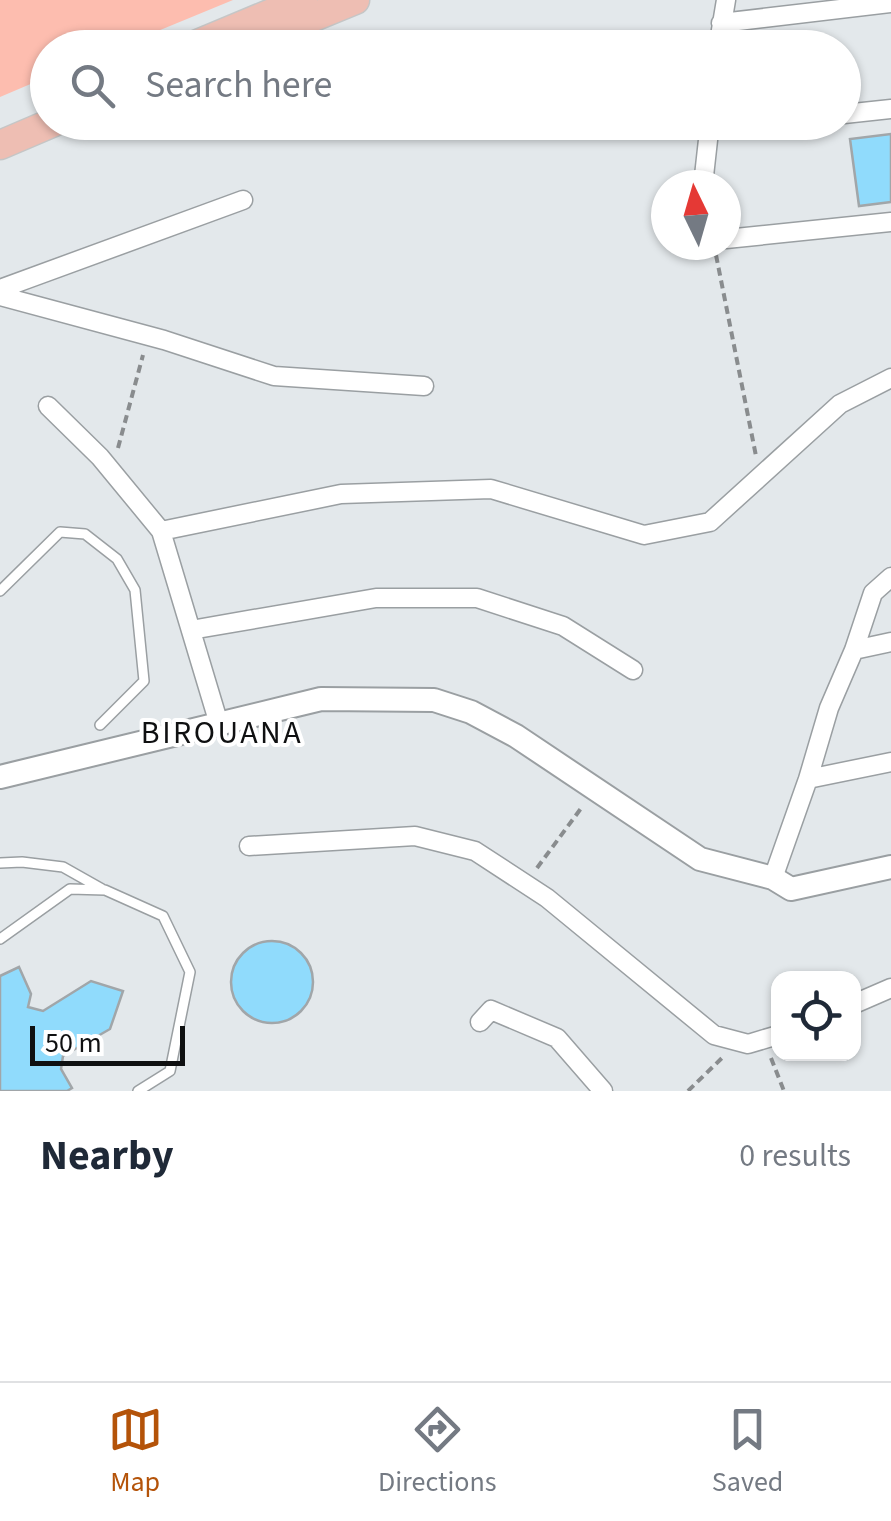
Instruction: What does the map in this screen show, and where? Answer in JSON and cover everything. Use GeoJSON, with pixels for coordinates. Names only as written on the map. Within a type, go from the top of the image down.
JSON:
{"type":"FeatureCollection","features":[{"type":"Feature","properties":{"kind":"main road"},"geometry":{"type":"LineString","coordinates":[[231,30],[303,0]]}},
{"type":"Feature","properties":{"kind":"main road"},"geometry":{"type":"LineString","coordinates":[[282,30],[356,0]]}},
{"type":"Feature","properties":{"kind":"main road"},"geometry":{"type":"LineString","coordinates":[[0,124],[30,112]]}},
{"type":"Feature","properties":{"kind":"main road"},"geometry":{"type":"LineString","coordinates":[[0,145],[30,132]]}},
{"type":"Feature","properties":{"kind":"main road"},"geometry":{"type":"LineString","coordinates":[[0,777],[321,699],[434,700],[471,712],[516,736],[700,860],[773,878],[791,888],[891,866]]}},
{"type":"Feature","properties":{"kind":"street"},"geometry":{"type":"LineString","coordinates":[[720,30],[726,0]]}},
{"type":"Feature","properties":{"kind":"street"},"geometry":{"type":"LineString","coordinates":[[721,23],[891,2]]}},
{"type":"Feature","properties":{"kind":"street"},"geometry":{"type":"LineString","coordinates":[[861,112],[891,109]]}},
{"type":"Feature","properties":{"kind":"street"},"geometry":{"type":"LineString","coordinates":[[705,170],[708,140]]}},
{"type":"Feature","properties":{"kind":"street"},"geometry":{"type":"LineString","coordinates":[[0,292],[243,200]]}},
{"type":"Feature","properties":{"kind":"street"},"geometry":{"type":"LineString","coordinates":[[741,237],[891,222]]}},
{"type":"Feature","properties":{"kind":"street"},"geometry":{"type":"LineString","coordinates":[[0,292],[274,376],[424,386]]}},
{"type":"Feature","properties":{"kind":"street"},"geometry":{"type":"LineString","coordinates":[[162,531],[341,494],[491,489],[644,535],[710,522],[840,404],[891,378]]}},
{"type":"Feature","properties":{"kind":"street"},"geometry":{"type":"LineString","coordinates":[[48,406],[162,531],[218,724]]}},
{"type":"Feature","properties":{"kind":"street"},"geometry":{"type":"LineString","coordinates":[[773,878],[873,593],[891,577]]}},
{"type":"Feature","properties":{"kind":"street"},"geometry":{"type":"LineString","coordinates":[[191,630],[376,598],[478,598],[563,626],[633,670]]}},
{"type":"Feature","properties":{"kind":"street"},"geometry":{"type":"LineString","coordinates":[[854,650],[891,642]]}},
{"type":"Feature","properties":{"kind":"street"},"geometry":{"type":"LineString","coordinates":[[808,779],[891,762]]}},
{"type":"Feature","properties":{"kind":"street"},"geometry":{"type":"LineString","coordinates":[[249,846],[416,836],[475,851],[546,898],[714,1035],[748,1044],[771,1037]]}},
{"type":"Feature","properties":{"kind":"street"},"geometry":{"type":"LineString","coordinates":[[861,1001],[891,988]]}},
{"type":"Feature","properties":{"kind":"street"},"geometry":{"type":"LineString","coordinates":[[480,1022],[491,1010],[557,1038],[603,1091]]}},
{"type":"Feature","properties":{"kind":"lane"},"geometry":{"type":"LineString","coordinates":[[0,591],[60,532],[85,534],[116,560],[135,590],[144,682],[100,725]]}},
{"type":"Feature","properties":{"kind":"lane"},"geometry":{"type":"LineString","coordinates":[[0,862],[63,867],[163,916],[190,972],[170,1071],[138,1091]]}},
{"type":"Feature","properties":{"kind":"lane"},"geometry":{"type":"LineString","coordinates":[[0,939],[70,890],[105,890]]}},
{"type":"Feature","properties":{"kind":"path"},"geometry":{"type":"LineString","coordinates":[[717,260],[760,476]]}},
{"type":"Feature","properties":{"kind":"path"},"geometry":{"type":"LineString","coordinates":[[112,472],[148,335]]}},
{"type":"Feature","properties":{"kind":"path"},"geometry":{"type":"LineString","coordinates":[[525,884],[596,789]]}},
{"type":"Feature","properties":{"kind":"path"},"geometry":{"type":"LineString","coordinates":[[688,1091],[739,1042]]}},
{"type":"Feature","properties":{"kind":"path"},"geometry":{"type":"LineString","coordinates":[[777,1061],[784,1091]]}},
{"type":"Feature","properties":{"kind":"shaded area"},"geometry":{"type":"Polygon","coordinates":[[[0,0],[233,0],[160,30],[30,30],[30,84],[0,97],[0,0]]]}},
{"type":"Feature","properties":{"kind":"building"},"geometry":{"type":"Polygon","coordinates":[[[891,134],[891,202],[859,206],[850,140],[891,134]]]}},
{"type":"Feature","properties":{"kind":"building"},"geometry":{"type":"Polygon","coordinates":[[[272,941],[288,944],[301,953],[310,966],[310,998],[301,1011],[288,1020],[272,1023],[256,1020],[243,1011],[234,998],[231,982],[234,966],[243,953],[256,944],[272,941]]]}},
{"type":"Feature","properties":{"kind":"building"},"geometry":{"type":"Polygon","coordinates":[[[19,967],[31,994],[28,1007],[43,1011],[91,981],[123,991],[110,1029],[63,1056],[61,1069],[72,1088],[67,1091],[0,1091],[0,976],[19,967]]]}},
{"type":"Feature","properties":{"kind":"district","name":"BIROUANA"},"geometry":{"type":"Point","coordinates":[222,733]}}]}
